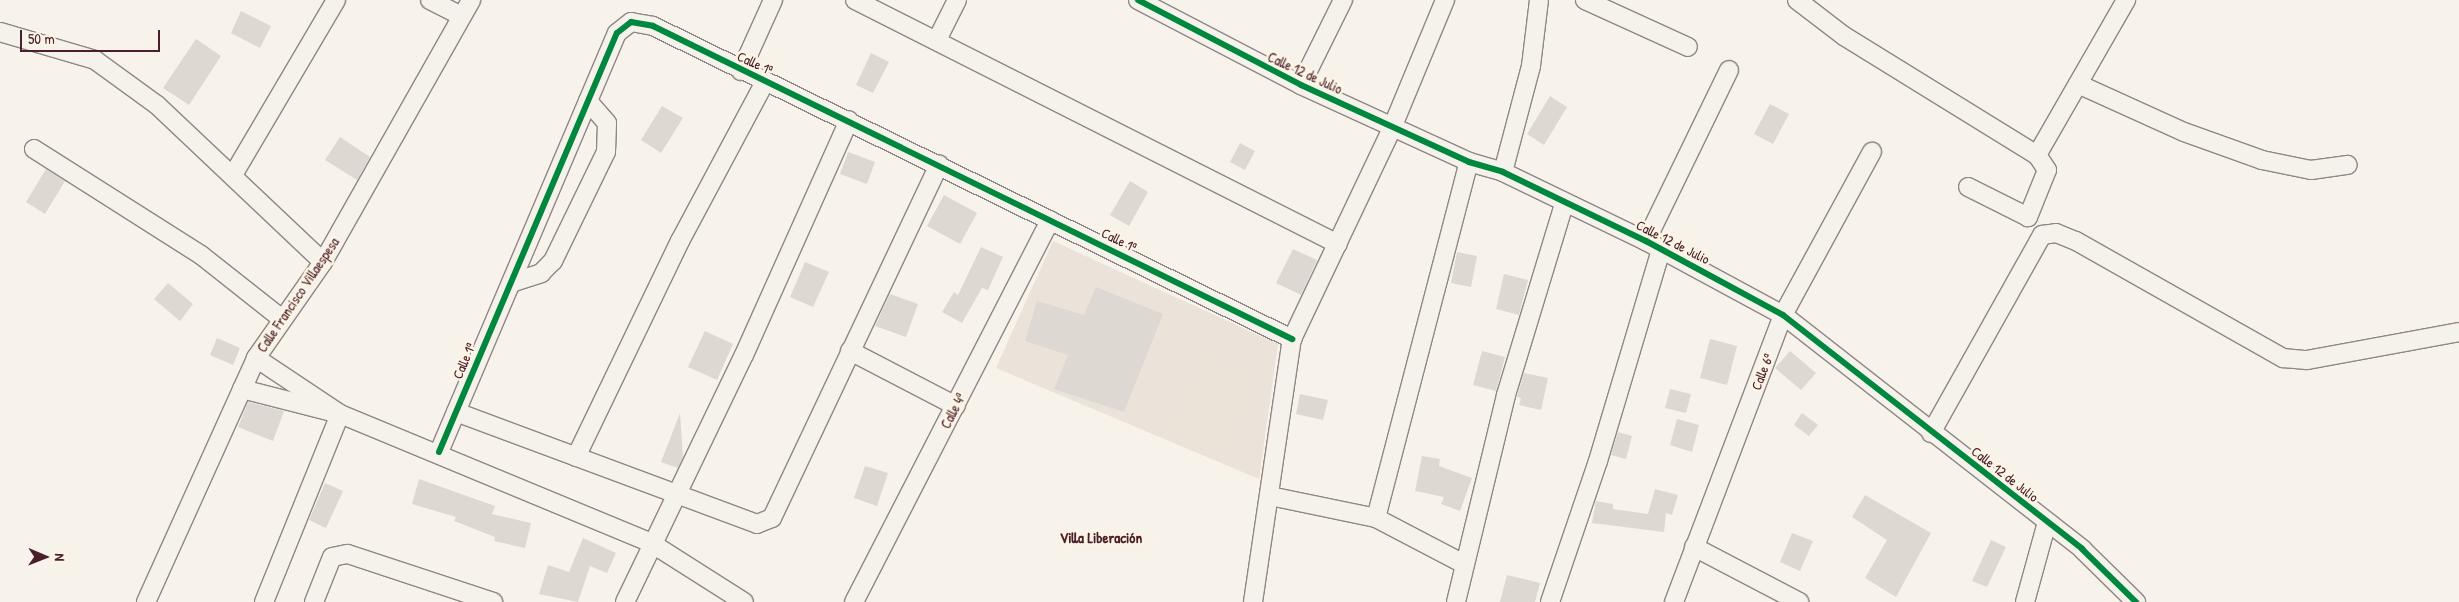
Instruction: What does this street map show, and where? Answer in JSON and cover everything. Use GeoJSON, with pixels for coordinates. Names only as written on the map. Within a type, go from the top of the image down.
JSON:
{"type":"FeatureCollection","features":[{"type":"Feature","properties":{"kind":"street"},"geometry":{"type":"LineString","coordinates":[[233,175],[336,0]]}},
{"type":"Feature","properties":{"kind":"street"},"geometry":{"type":"LineString","coordinates":[[430,0],[461,16]]}},
{"type":"Feature","properties":{"kind":"street","name":"Calle Francisco Villaespesa"},"geometry":{"type":"LineString","coordinates":[[146,602],[256,358],[323,262],[461,16],[472,0]]}},
{"type":"Feature","properties":{"kind":"street"},"geometry":{"type":"LineString","coordinates":[[741,71],[773,0]]}},
{"type":"Feature","properties":{"kind":"street"},"geometry":{"type":"LineString","coordinates":[[855,0],[1338,244]]}},
{"type":"Feature","properties":{"kind":"street"},"geometry":{"type":"LineString","coordinates":[[936,40],[957,0]]}},
{"type":"Feature","properties":{"kind":"street","name":"Calle 12 de Julio"},"geometry":{"type":"LineString","coordinates":[[1138,0],[1301,85],[1470,162],[1503,172],[1564,204],[1653,245],[1783,315],[1931,433],[2047,522],[2133,600]]}},
{"type":"Feature","properties":{"kind":"street"},"geometry":{"type":"LineString","coordinates":[[1301,85],[1343,0]]}},
{"type":"Feature","properties":{"kind":"street"},"geometry":{"type":"LineString","coordinates":[[1254,602],[1292,339],[1392,128],[1445,0]]}},
{"type":"Feature","properties":{"kind":"street"},"geometry":{"type":"LineString","coordinates":[[1503,172],[1532,66],[1539,0]]}},
{"type":"Feature","properties":{"kind":"street"},"geometry":{"type":"LineString","coordinates":[[1585,0],[1688,47]]}},
{"type":"Feature","properties":{"kind":"street"},"geometry":{"type":"LineString","coordinates":[[1797,0],[1844,36],[2037,155],[2047,170],[2028,217]]}},
{"type":"Feature","properties":{"kind":"street"},"geometry":{"type":"LineString","coordinates":[[2037,155],[2126,0]]}},
{"type":"Feature","properties":{"kind":"street","name":"Calle 1ª"},"geometry":{"type":"LineString","coordinates":[[439,452],[617,32],[631,22],[653,26],[741,71],[849,120],[1292,339]]}},
{"type":"Feature","properties":{"kind":"street"},"geometry":{"type":"LineString","coordinates":[[0,32],[95,60],[157,105],[323,262]]}},
{"type":"Feature","properties":{"kind":"street"},"geometry":{"type":"LineString","coordinates":[[1550,602],[1598,461],[1653,245],[1729,70]]}},
{"type":"Feature","properties":{"kind":"street"},"geometry":{"type":"LineString","coordinates":[[576,457],[680,240],[765,82]]}},
{"type":"Feature","properties":{"kind":"street"},"geometry":{"type":"LineString","coordinates":[[2078,84],[2184,132],[2262,160],[2311,170],[2348,165]]}},
{"type":"Feature","properties":{"kind":"street"},"geometry":{"type":"LineString","coordinates":[[511,282],[540,273],[552,261],[606,152],[607,123],[588,101]]}},
{"type":"Feature","properties":{"kind":"street"},"geometry":{"type":"LineString","coordinates":[[625,602],[651,543],[678,494],[849,120]]}},
{"type":"Feature","properties":{"kind":"street"},"geometry":{"type":"LineString","coordinates":[[34,149],[201,255],[282,319]]}},
{"type":"Feature","properties":{"kind":"street","name":"Calle 6ª"},"geometry":{"type":"LineString","coordinates":[[1674,602],[1783,315],[1872,152]]}},
{"type":"Feature","properties":{"kind":"street"},"geometry":{"type":"LineString","coordinates":[[1376,518],[1470,162]]}},
{"type":"Feature","properties":{"kind":"street"},"geometry":{"type":"LineString","coordinates":[[456,412],[757,524],[772,518],[939,165]]}},
{"type":"Feature","properties":{"kind":"street"},"geometry":{"type":"LineString","coordinates":[[1968,187],[2028,217],[2042,235]]}},
{"type":"Feature","properties":{"kind":"street"},"geometry":{"type":"LineString","coordinates":[[1456,602],[1462,563],[1564,204]]}},
{"type":"Feature","properties":{"kind":"street","name":"Calle 4ª"},"geometry":{"type":"LineString","coordinates":[[854,602],[1050,220]]}},
{"type":"Feature","properties":{"kind":"street"},"geometry":{"type":"LineString","coordinates":[[1931,433],[2042,235],[2056,232],[2076,241],[2283,358],[2306,360],[2459,332]]}},
{"type":"Feature","properties":{"kind":"street"},"geometry":{"type":"LineString","coordinates":[[850,351],[956,406]]}},
{"type":"Feature","properties":{"kind":"street"},"geometry":{"type":"LineString","coordinates":[[256,358],[340,414]]}},
{"type":"Feature","properties":{"kind":"street"},"geometry":{"type":"LineString","coordinates":[[242,390],[340,414],[439,452],[651,543],[744,602]]}},
{"type":"Feature","properties":{"kind":"street"},"geometry":{"type":"LineString","coordinates":[[264,602],[340,414]]}},
{"type":"Feature","properties":{"kind":"street"},"geometry":{"type":"LineString","coordinates":[[1270,496],[1376,518],[1462,563]]}},
{"type":"Feature","properties":{"kind":"street"},"geometry":{"type":"LineString","coordinates":[[2025,602],[2047,522]]}},
{"type":"Feature","properties":{"kind":"street"},"geometry":{"type":"LineString","coordinates":[[1694,547],[1799,602]]}},
{"type":"Feature","properties":{"kind":"street"},"geometry":{"type":"LineString","coordinates":[[314,602],[332,557],[348,554],[493,602]]}},
{"type":"Feature","properties":{"kind":"shaded area"},"geometry":{"type":"Polygon","coordinates":[[[1053,241],[1278,344],[1259,479],[996,368],[1053,241]]]}},
{"type":"Feature","properties":{"kind":"shaded area"},"geometry":{"type":"Polygon","coordinates":[[[1207,359],[1251,378],[1218,452],[1175,432],[1207,359]]]}},
{"type":"Feature","properties":{"kind":"building"},"geometry":{"type":"Polygon","coordinates":[[[241,11],[271,26],[260,48],[231,33],[241,11]]]}},
{"type":"Feature","properties":{"kind":"building"},"geometry":{"type":"Polygon","coordinates":[[[196,39],[221,56],[189,105],[163,88],[196,39]]]}},
{"type":"Feature","properties":{"kind":"building"},"geometry":{"type":"Polygon","coordinates":[[[871,53],[889,62],[873,93],[856,85],[871,53]]]}},
{"type":"Feature","properties":{"kind":"building"},"geometry":{"type":"Polygon","coordinates":[[[1550,96],[1567,107],[1544,145],[1527,134],[1550,96]]]}},
{"type":"Feature","properties":{"kind":"building"},"geometry":{"type":"Polygon","coordinates":[[[1770,104],[1789,114],[1773,144],[1754,134],[1770,104]]]}},
{"type":"Feature","properties":{"kind":"building"},"geometry":{"type":"Polygon","coordinates":[[[662,106],[683,118],[661,153],[641,140],[662,106]]]}},
{"type":"Feature","properties":{"kind":"building"},"geometry":{"type":"Polygon","coordinates":[[[340,137],[370,157],[357,180],[325,160],[340,137]]]}},
{"type":"Feature","properties":{"kind":"building"},"geometry":{"type":"Polygon","coordinates":[[[1240,143],[1255,151],[1245,170],[1230,162],[1240,143]]]}},
{"type":"Feature","properties":{"kind":"building"},"geometry":{"type":"Polygon","coordinates":[[[848,152],[875,162],[867,184],[840,174],[848,152]]]}},
{"type":"Feature","properties":{"kind":"building"},"geometry":{"type":"Polygon","coordinates":[[[46,169],[65,181],[45,214],[26,202],[46,169]]]}},
{"type":"Feature","properties":{"kind":"building"},"geometry":{"type":"Polygon","coordinates":[[[1130,181],[1148,192],[1129,226],[1110,215],[1130,181]]]}},
{"type":"Feature","properties":{"kind":"building"},"geometry":{"type":"Polygon","coordinates":[[[944,195],[977,213],[960,244],[927,226],[944,195]]]}},
{"type":"Feature","properties":{"kind":"building"},"geometry":{"type":"Polygon","coordinates":[[[981,247],[1003,257],[988,290],[982,288],[962,323],[942,312],[954,292],[958,295],[981,247]]]}},
{"type":"Feature","properties":{"kind":"building"},"geometry":{"type":"Polygon","coordinates":[[[1293,249],[1317,260],[1301,295],[1276,283],[1293,249]]]}},
{"type":"Feature","properties":{"kind":"building"},"geometry":{"type":"Polygon","coordinates":[[[1457,252],[1477,256],[1471,287],[1451,283],[1457,252]]]}},
{"type":"Feature","properties":{"kind":"building"},"geometry":{"type":"Polygon","coordinates":[[[805,262],[829,272],[813,307],[790,297],[805,262]]]}},
{"type":"Feature","properties":{"kind":"building"},"geometry":{"type":"Polygon","coordinates":[[[1504,274],[1528,280],[1519,315],[1496,309],[1504,274]]]}},
{"type":"Feature","properties":{"kind":"building"},"geometry":{"type":"Polygon","coordinates":[[[168,283],[193,304],[180,321],[154,299],[168,283]]]}},
{"type":"Feature","properties":{"kind":"building"},"geometry":{"type":"Polygon","coordinates":[[[1096,287],[1163,314],[1124,412],[1054,389],[1068,355],[1025,341],[1037,301],[1084,315],[1096,287]]]}},
{"type":"Feature","properties":{"kind":"building"},"geometry":{"type":"Polygon","coordinates":[[[890,294],[918,304],[906,337],[875,326],[890,294]]]}},
{"type":"Feature","properties":{"kind":"building"},"geometry":{"type":"Polygon","coordinates":[[[705,331],[733,344],[717,380],[688,367],[705,331]]]}},
{"type":"Feature","properties":{"kind":"building"},"geometry":{"type":"Polygon","coordinates":[[[217,338],[240,348],[233,365],[210,355],[217,338]]]}},
{"type":"Feature","properties":{"kind":"building"},"geometry":{"type":"Polygon","coordinates":[[[1710,339],[1737,346],[1727,385],[1700,378],[1710,339]]]}},
{"type":"Feature","properties":{"kind":"building"},"geometry":{"type":"Polygon","coordinates":[[[1482,351],[1505,357],[1496,391],[1473,385],[1482,351]]]}},
{"type":"Feature","properties":{"kind":"building"},"geometry":{"type":"Polygon","coordinates":[[[1790,351],[1816,373],[1801,390],[1775,368],[1790,351]]]}},
{"type":"Feature","properties":{"kind":"building"},"geometry":{"type":"Polygon","coordinates":[[[1524,373],[1548,378],[1541,410],[1519,405],[1521,398],[1517,397],[1524,373]]]}},
{"type":"Feature","properties":{"kind":"building"},"geometry":{"type":"Polygon","coordinates":[[[1670,389],[1691,394],[1686,413],[1665,408],[1670,389]]]}},
{"type":"Feature","properties":{"kind":"building"},"geometry":{"type":"Polygon","coordinates":[[[1300,394],[1328,400],[1323,420],[1296,414],[1300,394]]]}},
{"type":"Feature","properties":{"kind":"building"},"geometry":{"type":"Polygon","coordinates":[[[248,402],[284,411],[273,441],[238,427],[248,402]]]}},
{"type":"Feature","properties":{"kind":"building"},"geometry":{"type":"Polygon","coordinates":[[[680,413],[683,458],[678,468],[661,462],[680,413]]]}},
{"type":"Feature","properties":{"kind":"building"},"geometry":{"type":"Polygon","coordinates":[[[1802,413],[1818,425],[1809,436],[1794,425],[1802,413]]]}},
{"type":"Feature","properties":{"kind":"building"},"geometry":{"type":"Polygon","coordinates":[[[1677,419],[1699,425],[1692,452],[1670,445],[1677,419]]]}},
{"type":"Feature","properties":{"kind":"building"},"geometry":{"type":"Polygon","coordinates":[[[1618,432],[1632,436],[1626,459],[1611,455],[1618,432]]]}},
{"type":"Feature","properties":{"kind":"building"},"geometry":{"type":"Polygon","coordinates":[[[1422,456],[1440,459],[1439,466],[1472,478],[1460,511],[1441,504],[1444,497],[1415,491],[1422,456]]]}},
{"type":"Feature","properties":{"kind":"building"},"geometry":{"type":"Polygon","coordinates":[[[865,466],[888,473],[877,506],[854,498],[865,466]]]}},
{"type":"Feature","properties":{"kind":"building"},"geometry":{"type":"Polygon","coordinates":[[[419,479],[495,506],[492,514],[531,523],[525,548],[494,541],[495,537],[454,521],[456,517],[412,504],[419,479]]]}},
{"type":"Feature","properties":{"kind":"building"},"geometry":{"type":"Polygon","coordinates":[[[325,483],[343,491],[326,528],[309,520],[325,483]]]}},
{"type":"Feature","properties":{"kind":"building"},"geometry":{"type":"Polygon","coordinates":[[[1655,489],[1678,495],[1672,515],[1666,513],[1664,532],[1592,523],[1596,501],[1613,504],[1613,509],[1648,514],[1655,489]]]}},
{"type":"Feature","properties":{"kind":"building"},"geometry":{"type":"Polygon","coordinates":[[[1865,495],[1931,533],[1896,597],[1865,578],[1887,540],[1852,517],[1865,495]]]}},
{"type":"Feature","properties":{"kind":"building"},"geometry":{"type":"Polygon","coordinates":[[[1792,533],[1813,541],[1800,571],[1780,562],[1792,533]]]}},
{"type":"Feature","properties":{"kind":"building"},"geometry":{"type":"Polygon","coordinates":[[[583,538],[616,553],[607,573],[590,566],[578,602],[539,594],[548,565],[569,572],[583,538]]]}},
{"type":"Feature","properties":{"kind":"building"},"geometry":{"type":"Polygon","coordinates":[[[1991,540],[2006,547],[1987,587],[1972,581],[1991,540]]]}},
{"type":"Feature","properties":{"kind":"building"},"geometry":{"type":"Polygon","coordinates":[[[1507,575],[1540,583],[1535,602],[1500,602],[1507,575]]]}},
{"type":"Feature","properties":{"kind":"cycle path"},"geometry":{"type":"LineString","coordinates":[[1138,0],[1301,85],[1469,162],[1503,172],[1646,241],[1783,315],[2082,549],[2136,602]]}},
{"type":"Feature","properties":{"kind":"cycle path"},"geometry":{"type":"LineString","coordinates":[[439,452],[617,33],[631,22],[653,26],[1292,339]]}},
{"type":"Feature","properties":{"kind":"district","name":"Villa Liberación"},"geometry":{"type":"Point","coordinates":[1101,538]}}]}
